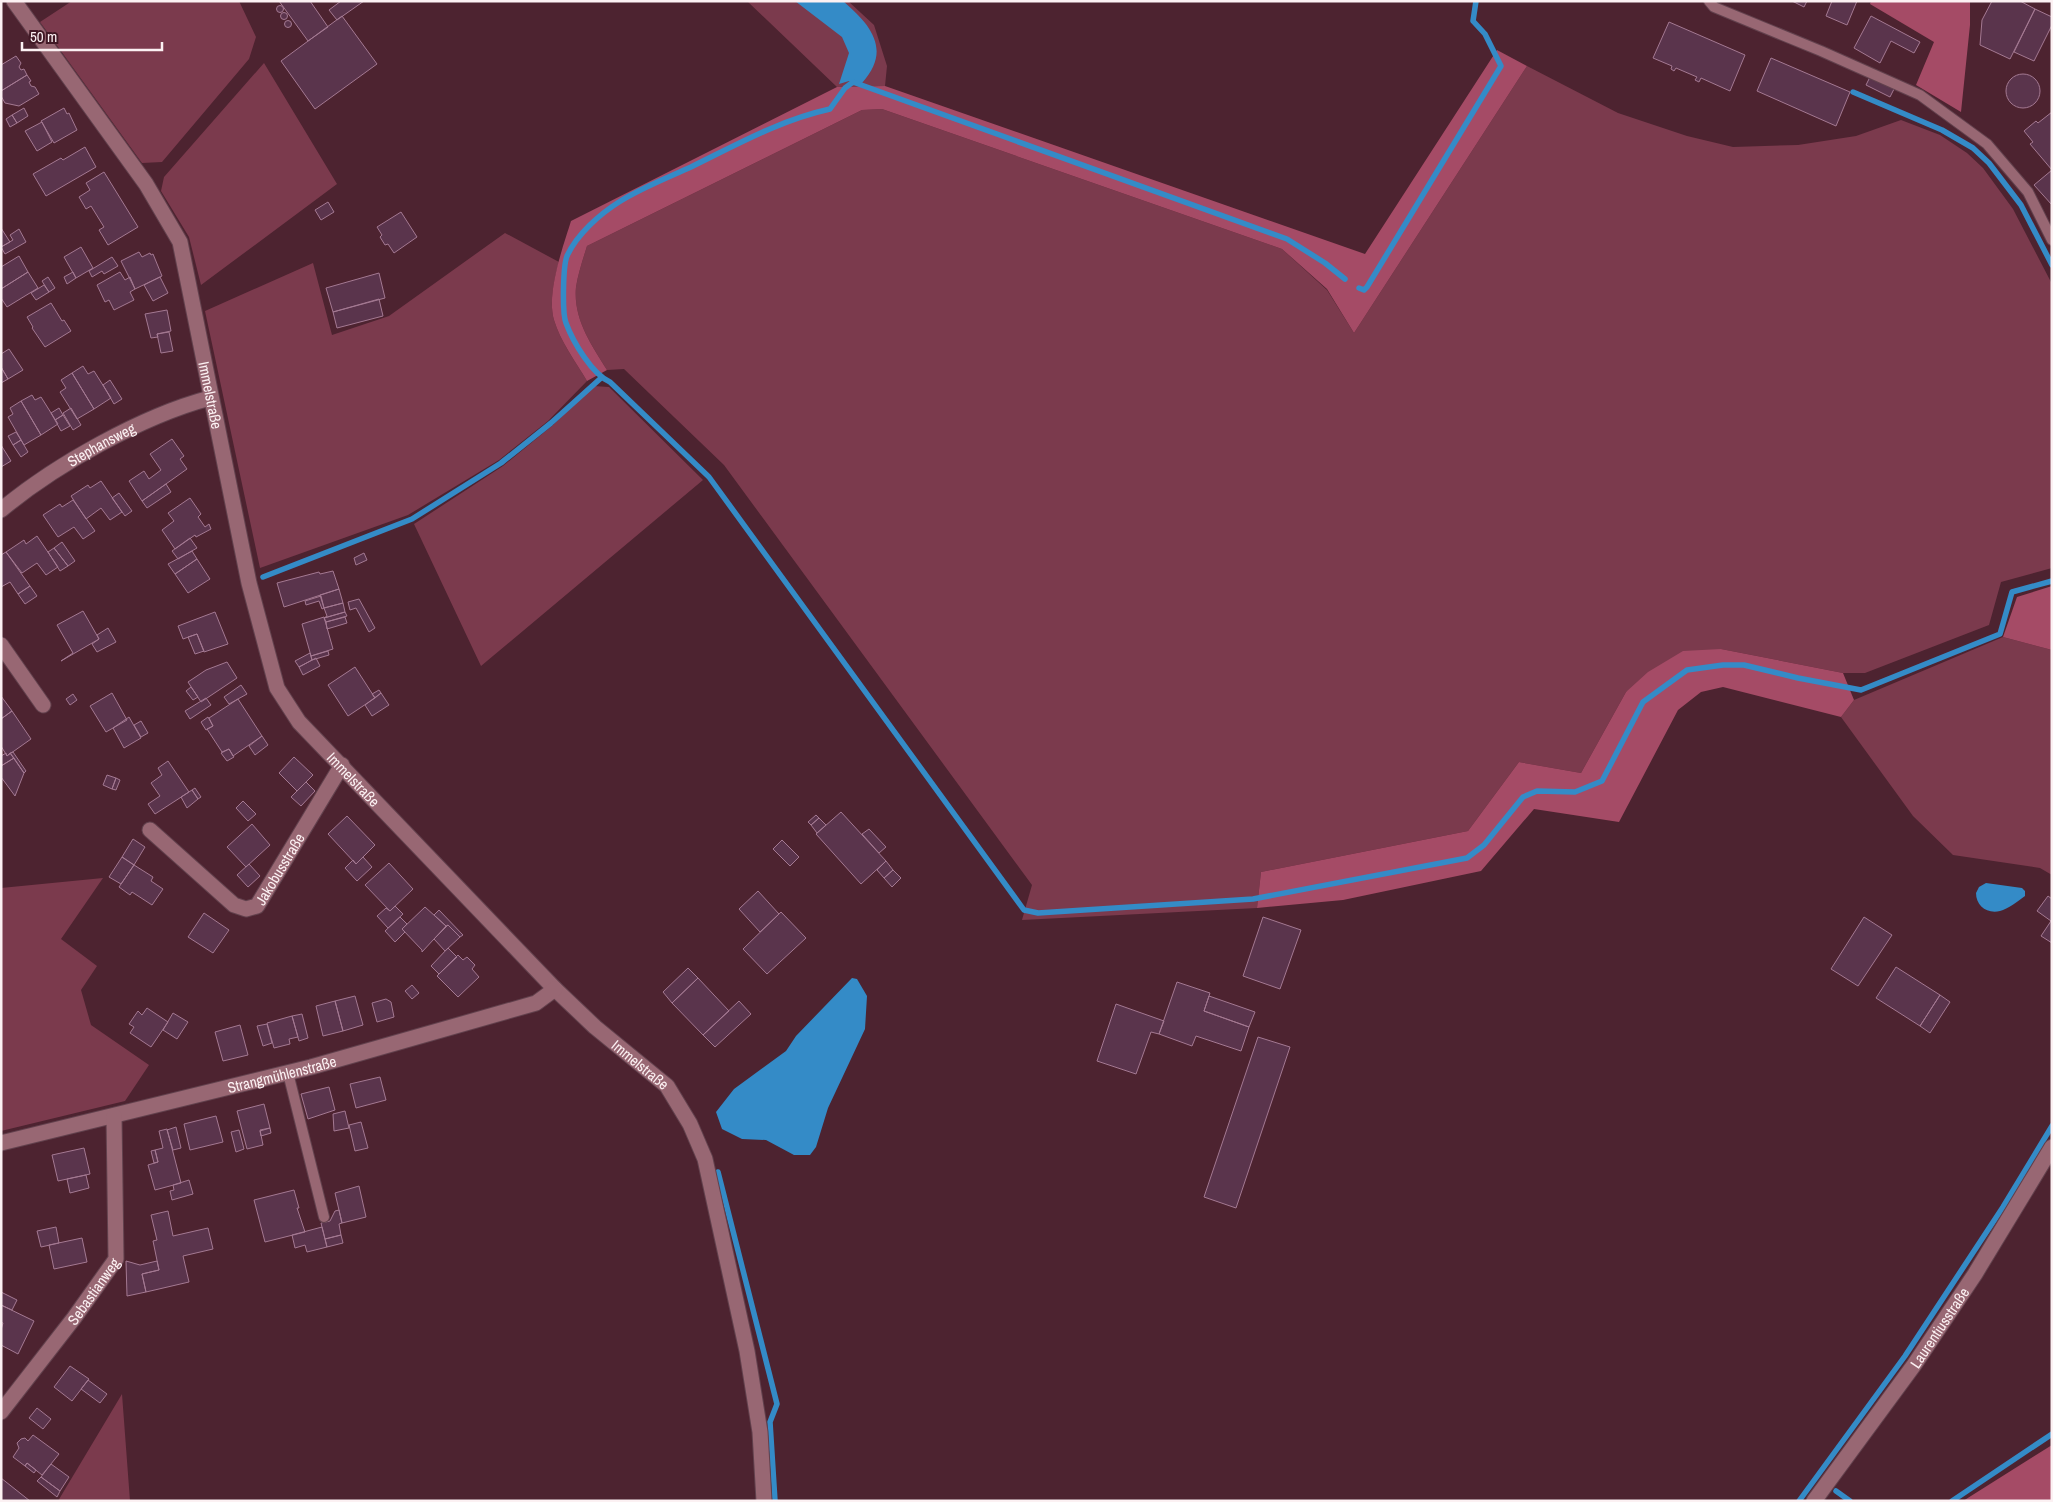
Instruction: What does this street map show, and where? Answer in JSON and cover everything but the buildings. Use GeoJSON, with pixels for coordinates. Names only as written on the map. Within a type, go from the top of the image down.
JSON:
{"type":"FeatureCollection","features":[{"type":"Feature","properties":{"kind":"street","name":"Immelstraße"},"geometry":{"type":"LineString","coordinates":[[14,1],[146,184],[180,242],[210,398],[249,583],[277,688],[299,722],[555,988],[595,1027],[667,1086],[680,1104],[705,1159],[747,1350],[760,1432],[764,1501]]}},
{"type":"Feature","properties":{"kind":"street","name":"Stephansweg"},"geometry":{"type":"LineString","coordinates":[[1,510],[59,468],[101,444],[138,426],[195,402],[210,398]]}},
{"type":"Feature","properties":{"kind":"street"},"geometry":{"type":"LineString","coordinates":[[1,645],[43,706]]}},
{"type":"Feature","properties":{"kind":"street","name":"Jakobusstraße"},"geometry":{"type":"LineString","coordinates":[[150,830],[234,905],[246,909],[257,906],[342,765]]}},
{"type":"Feature","properties":{"kind":"street","name":"Strangmühlenstraße"},"geometry":{"type":"LineString","coordinates":[[1,1143],[288,1073],[536,1003],[555,988]]}},
{"type":"Feature","properties":{"kind":"street","name":"Sebastianweg"},"geometry":{"type":"LineString","coordinates":[[1,1412],[74,1318],[116,1259],[114,1116]]}},
{"type":"Feature","properties":{"kind":"street","name":"Laurentiusstraße"},"geometry":{"type":"LineString","coordinates":[[1814,1501],[1914,1364],[1975,1274],[2052,1147]]}},
{"type":"Feature","properties":{"kind":"lane"},"geometry":{"type":"LineString","coordinates":[[1709,1],[1714,7],[1829,54],[1920,95],[1987,144],[2028,192],[2052,240]]}},
{"type":"Feature","properties":{"kind":"lane"},"geometry":{"type":"LineString","coordinates":[[288,1073],[324,1217]]}},
{"type":"Feature","properties":{"kind":"shaded area"},"geometry":{"type":"Polygon","coordinates":[[[72,1],[239,1],[256,37],[249,59],[162,162],[142,163],[40,22],[72,1]]]}},
{"type":"Feature","properties":{"kind":"shaded area"},"geometry":{"type":"Polygon","coordinates":[[[747,1],[848,1],[874,25],[887,66],[885,86],[837,87],[747,1]]]}},
{"type":"Feature","properties":{"kind":"shaded area"},"geometry":{"type":"Polygon","coordinates":[[[1871,1],[1970,1],[1970,25],[1961,112],[1916,85],[1934,42],[1870,4],[1871,1]]]}},
{"type":"Feature","properties":{"kind":"shaded area"},"geometry":{"type":"Polygon","coordinates":[[[1497,50],[1527,66],[1354,333],[1327,289],[1282,249],[882,109],[862,110],[587,246],[576,287],[577,310],[584,331],[607,370],[587,381],[564,344],[554,320],[552,297],[554,284],[571,221],[837,87],[885,86],[1365,254],[1497,50]]]}},
{"type":"Feature","properties":{"kind":"shaded area"},"geometry":{"type":"Polygon","coordinates":[[[264,63],[337,184],[201,285],[189,237],[161,191],[164,177],[264,63]]]}},
{"type":"Feature","properties":{"kind":"shaded area"},"geometry":{"type":"Polygon","coordinates":[[[1527,66],[1618,113],[1687,136],[1733,147],[1798,145],[1856,136],[1901,120],[1940,135],[1967,153],[1983,168],[2013,209],[2052,284],[2052,568],[2001,582],[1989,625],[1865,673],[1843,673],[1721,649],[1626,692],[1581,773],[1519,762],[1468,831],[1261,872],[1257,908],[1022,920],[1032,885],[724,465],[624,369],[607,370],[584,331],[577,310],[576,287],[587,246],[862,110],[882,109],[1282,249],[1327,290],[1354,333],[1527,66]]]}},
{"type":"Feature","properties":{"kind":"shaded area"},"geometry":{"type":"Polygon","coordinates":[[[505,233],[559,262],[552,299],[554,320],[564,344],[587,381],[548,421],[499,460],[408,515],[260,568],[205,311],[313,263],[332,335],[389,316],[505,233]]]}},
{"type":"Feature","properties":{"kind":"shaded area"},"geometry":{"type":"Polygon","coordinates":[[[593,386],[609,387],[703,480],[481,666],[414,524],[503,466],[553,425],[593,386]]]}},
{"type":"Feature","properties":{"kind":"shaded area"},"geometry":{"type":"Polygon","coordinates":[[[2052,586],[2052,650],[2003,637],[2017,597],[2052,586]]]}},
{"type":"Feature","properties":{"kind":"shaded area"},"geometry":{"type":"Polygon","coordinates":[[[2003,637],[2052,650],[2052,875],[2040,868],[1953,855],[1913,816],[1841,717],[1854,700],[2003,637]]]}},
{"type":"Feature","properties":{"kind":"shaded area"},"geometry":{"type":"Polygon","coordinates":[[[1721,649],[1843,673],[1854,700],[1841,717],[1723,687],[1701,692],[1678,710],[1619,822],[1534,809],[1481,871],[1343,900],[1257,908],[1261,872],[1468,831],[1519,762],[1581,773],[1626,692],[1648,672],[1683,651],[1721,649]]]}},
{"type":"Feature","properties":{"kind":"shaded area"},"geometry":{"type":"Polygon","coordinates":[[[103,878],[61,939],[97,966],[81,990],[91,1025],[149,1065],[125,1101],[1,1131],[1,888],[103,878]]]}},
{"type":"Feature","properties":{"kind":"shaded area"},"geometry":{"type":"Polygon","coordinates":[[[122,1394],[130,1501],[58,1501],[122,1394]]]}},
{"type":"Feature","properties":{"kind":"shaded area"},"geometry":{"type":"Polygon","coordinates":[[[2052,1445],[2052,1501],[1963,1501],[2052,1445]]]}},
{"type":"Feature","properties":{"kind":"water"},"geometry":{"type":"Polygon","coordinates":[[[795,1],[843,1],[862,19],[874,39],[877,49],[876,60],[862,83],[849,81],[839,84],[849,53],[842,37],[795,1]]]}},
{"type":"Feature","properties":{"kind":"water"},"geometry":{"type":"Polygon","coordinates":[[[1986,883],[2022,888],[2025,891],[2025,896],[2003,910],[1995,912],[1987,910],[1980,905],[1976,898],[1979,887],[1986,883]]]}},
{"type":"Feature","properties":{"kind":"water"},"geometry":{"type":"Polygon","coordinates":[[[852,978],[857,979],[867,996],[865,1029],[828,1108],[816,1147],[810,1155],[794,1155],[766,1140],[742,1139],[722,1129],[716,1112],[734,1089],[786,1051],[796,1036],[852,978]]]}},
{"type":"Feature","properties":{"kind":"waterway"},"geometry":{"type":"LineString","coordinates":[[1359,288],[1364,290],[1367,287],[1501,66],[1485,34],[1473,21],[1476,1]]}},
{"type":"Feature","properties":{"kind":"waterway"},"geometry":{"type":"LineString","coordinates":[[1345,279],[1325,263],[1287,239],[853,82],[845,88],[830,109],[776,126],[654,183],[604,212],[583,232],[567,256],[564,300],[566,323],[578,348],[590,365],[709,477],[1024,910],[1038,913],[1253,899],[1467,858],[1484,845],[1523,797],[1537,791],[1575,792],[1602,781],[1643,702],[1687,670],[1723,665],[1744,665],[1861,690],[2000,634],[2012,592],[2052,581]]}},
{"type":"Feature","properties":{"kind":"waterway"},"geometry":{"type":"LineString","coordinates":[[1853,92],[1942,130],[1973,148],[1989,163],[2021,205],[2052,265]]}},
{"type":"Feature","properties":{"kind":"waterway"},"geometry":{"type":"LineString","coordinates":[[263,577],[412,519],[501,463],[551,423],[601,378]]}},
{"type":"Feature","properties":{"kind":"waterway"},"geometry":{"type":"LineString","coordinates":[[1799,1501],[1905,1356],[2003,1207],[2052,1126]]}},
{"type":"Feature","properties":{"kind":"waterway"},"geometry":{"type":"LineString","coordinates":[[718,1172],[777,1404],[770,1422],[775,1501]]}},
{"type":"Feature","properties":{"kind":"waterway"},"geometry":{"type":"LineString","coordinates":[[1952,1501],[2052,1434]]}},
{"type":"Feature","properties":{"kind":"waterway"},"geometry":{"type":"LineString","coordinates":[[1836,1491],[1850,1501]]}}]}
